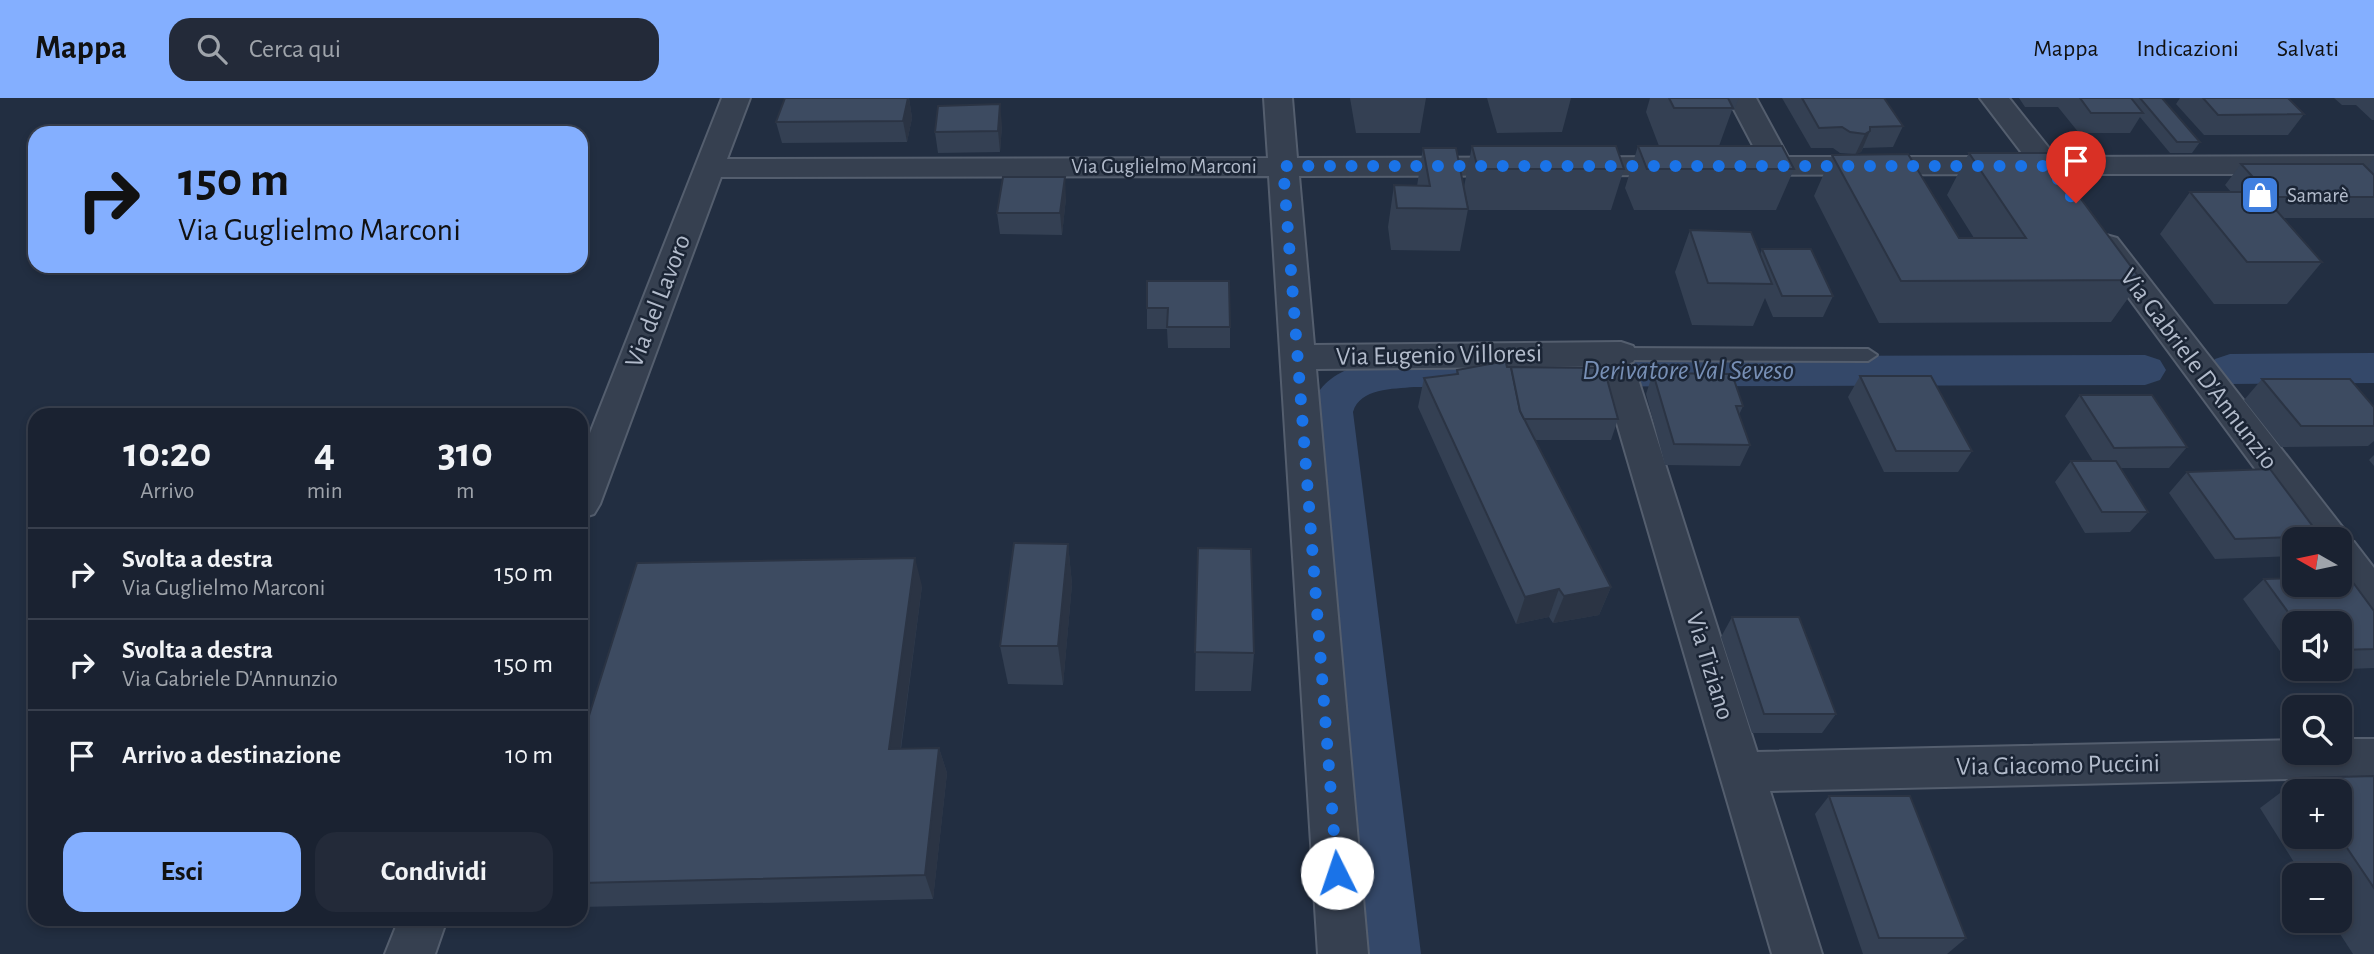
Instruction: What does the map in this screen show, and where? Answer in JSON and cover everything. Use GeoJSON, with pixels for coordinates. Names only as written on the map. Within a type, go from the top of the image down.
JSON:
{"type":"FeatureCollection","features":[{"type":"Feature","properties":{"kind":"street","name":"Via del Lavoro"},"geometry":{"type":"LineString","coordinates":[[588,486],[736,98]]}},
{"type":"Feature","properties":{"kind":"street"},"geometry":{"type":"LineString","coordinates":[[1278,98],[1343,954]]}},
{"type":"Feature","properties":{"kind":"street"},"geometry":{"type":"LineString","coordinates":[[1742,98],[1778,166]]}},
{"type":"Feature","properties":{"kind":"street","name":"Via Gabriele D'Annunzio"},"geometry":{"type":"LineString","coordinates":[[1994,98],[2320,527]]}},
{"type":"Feature","properties":{"kind":"street","name":"Via Guglielmo Marconi"},"geometry":{"type":"LineString","coordinates":[[709,167],[2374,165]]}},
{"type":"Feature","properties":{"kind":"street","name":"Via Eugenio Villoresi"},"geometry":{"type":"LineString","coordinates":[[1298,357],[1621,366]]}},
{"type":"Feature","properties":{"kind":"street","name":"Via Tiziano"},"geometry":{"type":"LineString","coordinates":[[1621,366],[1797,954]]}},
{"type":"Feature","properties":{"kind":"street"},"geometry":{"type":"LineString","coordinates":[[2352,569],[2374,598]]}},
{"type":"Feature","properties":{"kind":"street","name":"Via Giacomo Puccini"},"geometry":{"type":"LineString","coordinates":[[1742,772],[2374,758]]}},
{"type":"Feature","properties":{"kind":"street"},"geometry":{"type":"LineString","coordinates":[[410,954],[421,926]]}},
{"type":"Feature","properties":{"kind":"lane"},"geometry":{"type":"LineString","coordinates":[[1621,366],[1868,355]]}},
{"type":"Feature","properties":{"kind":"building"},"geometry":{"type":"Polygon","coordinates":[[[785,98],[908,98],[903,121],[776,122],[785,98]]]}},
{"type":"Feature","properties":{"kind":"building"},"geometry":{"type":"Polygon","coordinates":[[[1669,98],[1728,98],[1733,108],[1674,108],[1669,98]]]}},
{"type":"Feature","properties":{"kind":"building"},"geometry":{"type":"Polygon","coordinates":[[[1802,98],[1884,98],[1903,126],[1870,127],[1870,131],[1865,134],[1850,132],[1842,127],[1819,128],[1802,98]]]}},
{"type":"Feature","properties":{"kind":"building"},"geometry":{"type":"Polygon","coordinates":[[[2080,98],[2131,98],[2143,113],[2091,113],[2080,98]]]}},
{"type":"Feature","properties":{"kind":"building"},"geometry":{"type":"Polygon","coordinates":[[[2140,98],[2162,98],[2200,142],[2177,142],[2140,98]]]}},
{"type":"Feature","properties":{"kind":"building"},"geometry":{"type":"Polygon","coordinates":[[[2203,98],[2288,98],[2304,114],[2218,115],[2203,98]]]}},
{"type":"Feature","properties":{"kind":"building"},"geometry":{"type":"Polygon","coordinates":[[[1000,104],[998,131],[935,132],[938,106],[1000,104]]]}},
{"type":"Feature","properties":{"kind":"building"},"geometry":{"type":"Polygon","coordinates":[[[1472,146],[1616,146],[1624,169],[1478,169],[1472,146]]]}},
{"type":"Feature","properties":{"kind":"building"},"geometry":{"type":"Polygon","coordinates":[[[1638,146],[1782,146],[1794,169],[1647,169],[1638,146]]]}},
{"type":"Feature","properties":{"kind":"building"},"geometry":{"type":"Polygon","coordinates":[[[1423,148],[1456,148],[1468,209],[1397,208],[1394,185],[1430,186],[1423,148]]]}},
{"type":"Feature","properties":{"kind":"building"},"geometry":{"type":"Polygon","coordinates":[[[1969,153],[2047,153],[2141,280],[1901,281],[1832,155],[1908,154],[1959,238],[2026,238],[1969,153]]]}},
{"type":"Feature","properties":{"kind":"building"},"geometry":{"type":"Polygon","coordinates":[[[2241,164],[2363,164],[2374,175],[2374,197],[2271,197],[2241,164]]]}},
{"type":"Feature","properties":{"kind":"building"},"geometry":{"type":"Polygon","coordinates":[[[1003,177],[1065,177],[1060,213],[997,213],[1003,177]]]}},
{"type":"Feature","properties":{"kind":"building"},"geometry":{"type":"Polygon","coordinates":[[[2190,192],[2260,192],[2322,262],[2247,262],[2190,192]]]}},
{"type":"Feature","properties":{"kind":"building"},"geometry":{"type":"Polygon","coordinates":[[[1690,230],[1751,232],[1772,284],[1708,283],[1690,230]]]}},
{"type":"Feature","properties":{"kind":"building"},"geometry":{"type":"Polygon","coordinates":[[[1762,249],[1811,249],[1833,296],[1782,296],[1762,249]]]}},
{"type":"Feature","properties":{"kind":"building"},"geometry":{"type":"Polygon","coordinates":[[[1147,281],[1229,281],[1230,327],[1167,327],[1168,308],[1147,308],[1147,281]]]}},
{"type":"Feature","properties":{"kind":"building"},"geometry":{"type":"Polygon","coordinates":[[[1497,359],[1505,359],[1507,367],[1511,367],[1520,411],[1611,587],[1564,596],[1559,589],[1525,597],[1424,378],[1458,374],[1457,370],[1496,363],[1497,359]]]}},
{"type":"Feature","properties":{"kind":"building"},"geometry":{"type":"Polygon","coordinates":[[[1511,367],[1604,368],[1618,419],[1524,419],[1511,367]]]}},
{"type":"Feature","properties":{"kind":"building"},"geometry":{"type":"Polygon","coordinates":[[[1653,373],[1732,374],[1743,406],[1736,406],[1750,445],[1674,444],[1653,373]]]}},
{"type":"Feature","properties":{"kind":"building"},"geometry":{"type":"Polygon","coordinates":[[[1860,376],[1931,376],[1972,451],[1896,451],[1860,376]]]}},
{"type":"Feature","properties":{"kind":"building"},"geometry":{"type":"Polygon","coordinates":[[[2262,379],[2350,379],[2374,407],[2374,426],[2301,426],[2262,379]]]}},
{"type":"Feature","properties":{"kind":"building"},"geometry":{"type":"Polygon","coordinates":[[[2080,395],[2152,395],[2187,447],[2114,448],[2080,395]]]}},
{"type":"Feature","properties":{"kind":"building"},"geometry":{"type":"Polygon","coordinates":[[[2071,461],[2116,461],[2148,512],[2102,512],[2071,461]]]}},
{"type":"Feature","properties":{"kind":"building"},"geometry":{"type":"Polygon","coordinates":[[[2270,469],[2313,527],[2282,527],[2282,537],[2235,539],[2187,472],[2270,469]]]}},
{"type":"Feature","properties":{"kind":"building"},"geometry":{"type":"Polygon","coordinates":[[[1014,543],[1068,544],[1058,646],[1000,646],[1014,543]]]}},
{"type":"Feature","properties":{"kind":"building"},"geometry":{"type":"Polygon","coordinates":[[[1198,548],[1251,549],[1254,653],[1195,652],[1198,548]]]}},
{"type":"Feature","properties":{"kind":"building"},"geometry":{"type":"Polygon","coordinates":[[[915,558],[889,749],[939,748],[925,875],[588,883],[588,719],[637,563],[915,558]]]}},
{"type":"Feature","properties":{"kind":"building"},"geometry":{"type":"Polygon","coordinates":[[[2282,578],[2282,597],[2352,597],[2352,581],[2374,611],[2374,649],[2352,650],[2352,611],[2287,611],[2264,579],[2282,578]]]}},
{"type":"Feature","properties":{"kind":"building"},"geometry":{"type":"Polygon","coordinates":[[[1732,617],[1799,617],[1836,714],[1764,714],[1732,617]]]}},
{"type":"Feature","properties":{"kind":"building"},"geometry":{"type":"Polygon","coordinates":[[[2374,776],[2374,888],[2348,849],[2352,849],[2352,779],[2300,778],[2374,776]]]}},
{"type":"Feature","properties":{"kind":"building"},"geometry":{"type":"Polygon","coordinates":[[[1829,796],[1910,796],[1966,938],[1879,938],[1829,796]]]}},
{"type":"Feature","properties":{"kind":"waterway","name":"Derivatore Val Seveso"},"geometry":{"type":"LineString","coordinates":[[2230,369],[2374,368]]}},
{"type":"Feature","properties":{"kind":"waterway","name":"Derivatore Val Seveso"},"geometry":{"type":"LineString","coordinates":[[1391,954],[1331,412],[1342,391],[1364,380],[1414,372],[2145,370]]}},
{"type":"Feature","properties":{"kind":"place","name":"Samarè"},"geometry":{"type":"Point","coordinates":[2260,195]}},
{"type":"Feature","properties":{"kind":"route"},"geometry":{"type":"LineString","coordinates":[[1337,873],[1283,166],[2048,166],[2076,203]]}}]}
